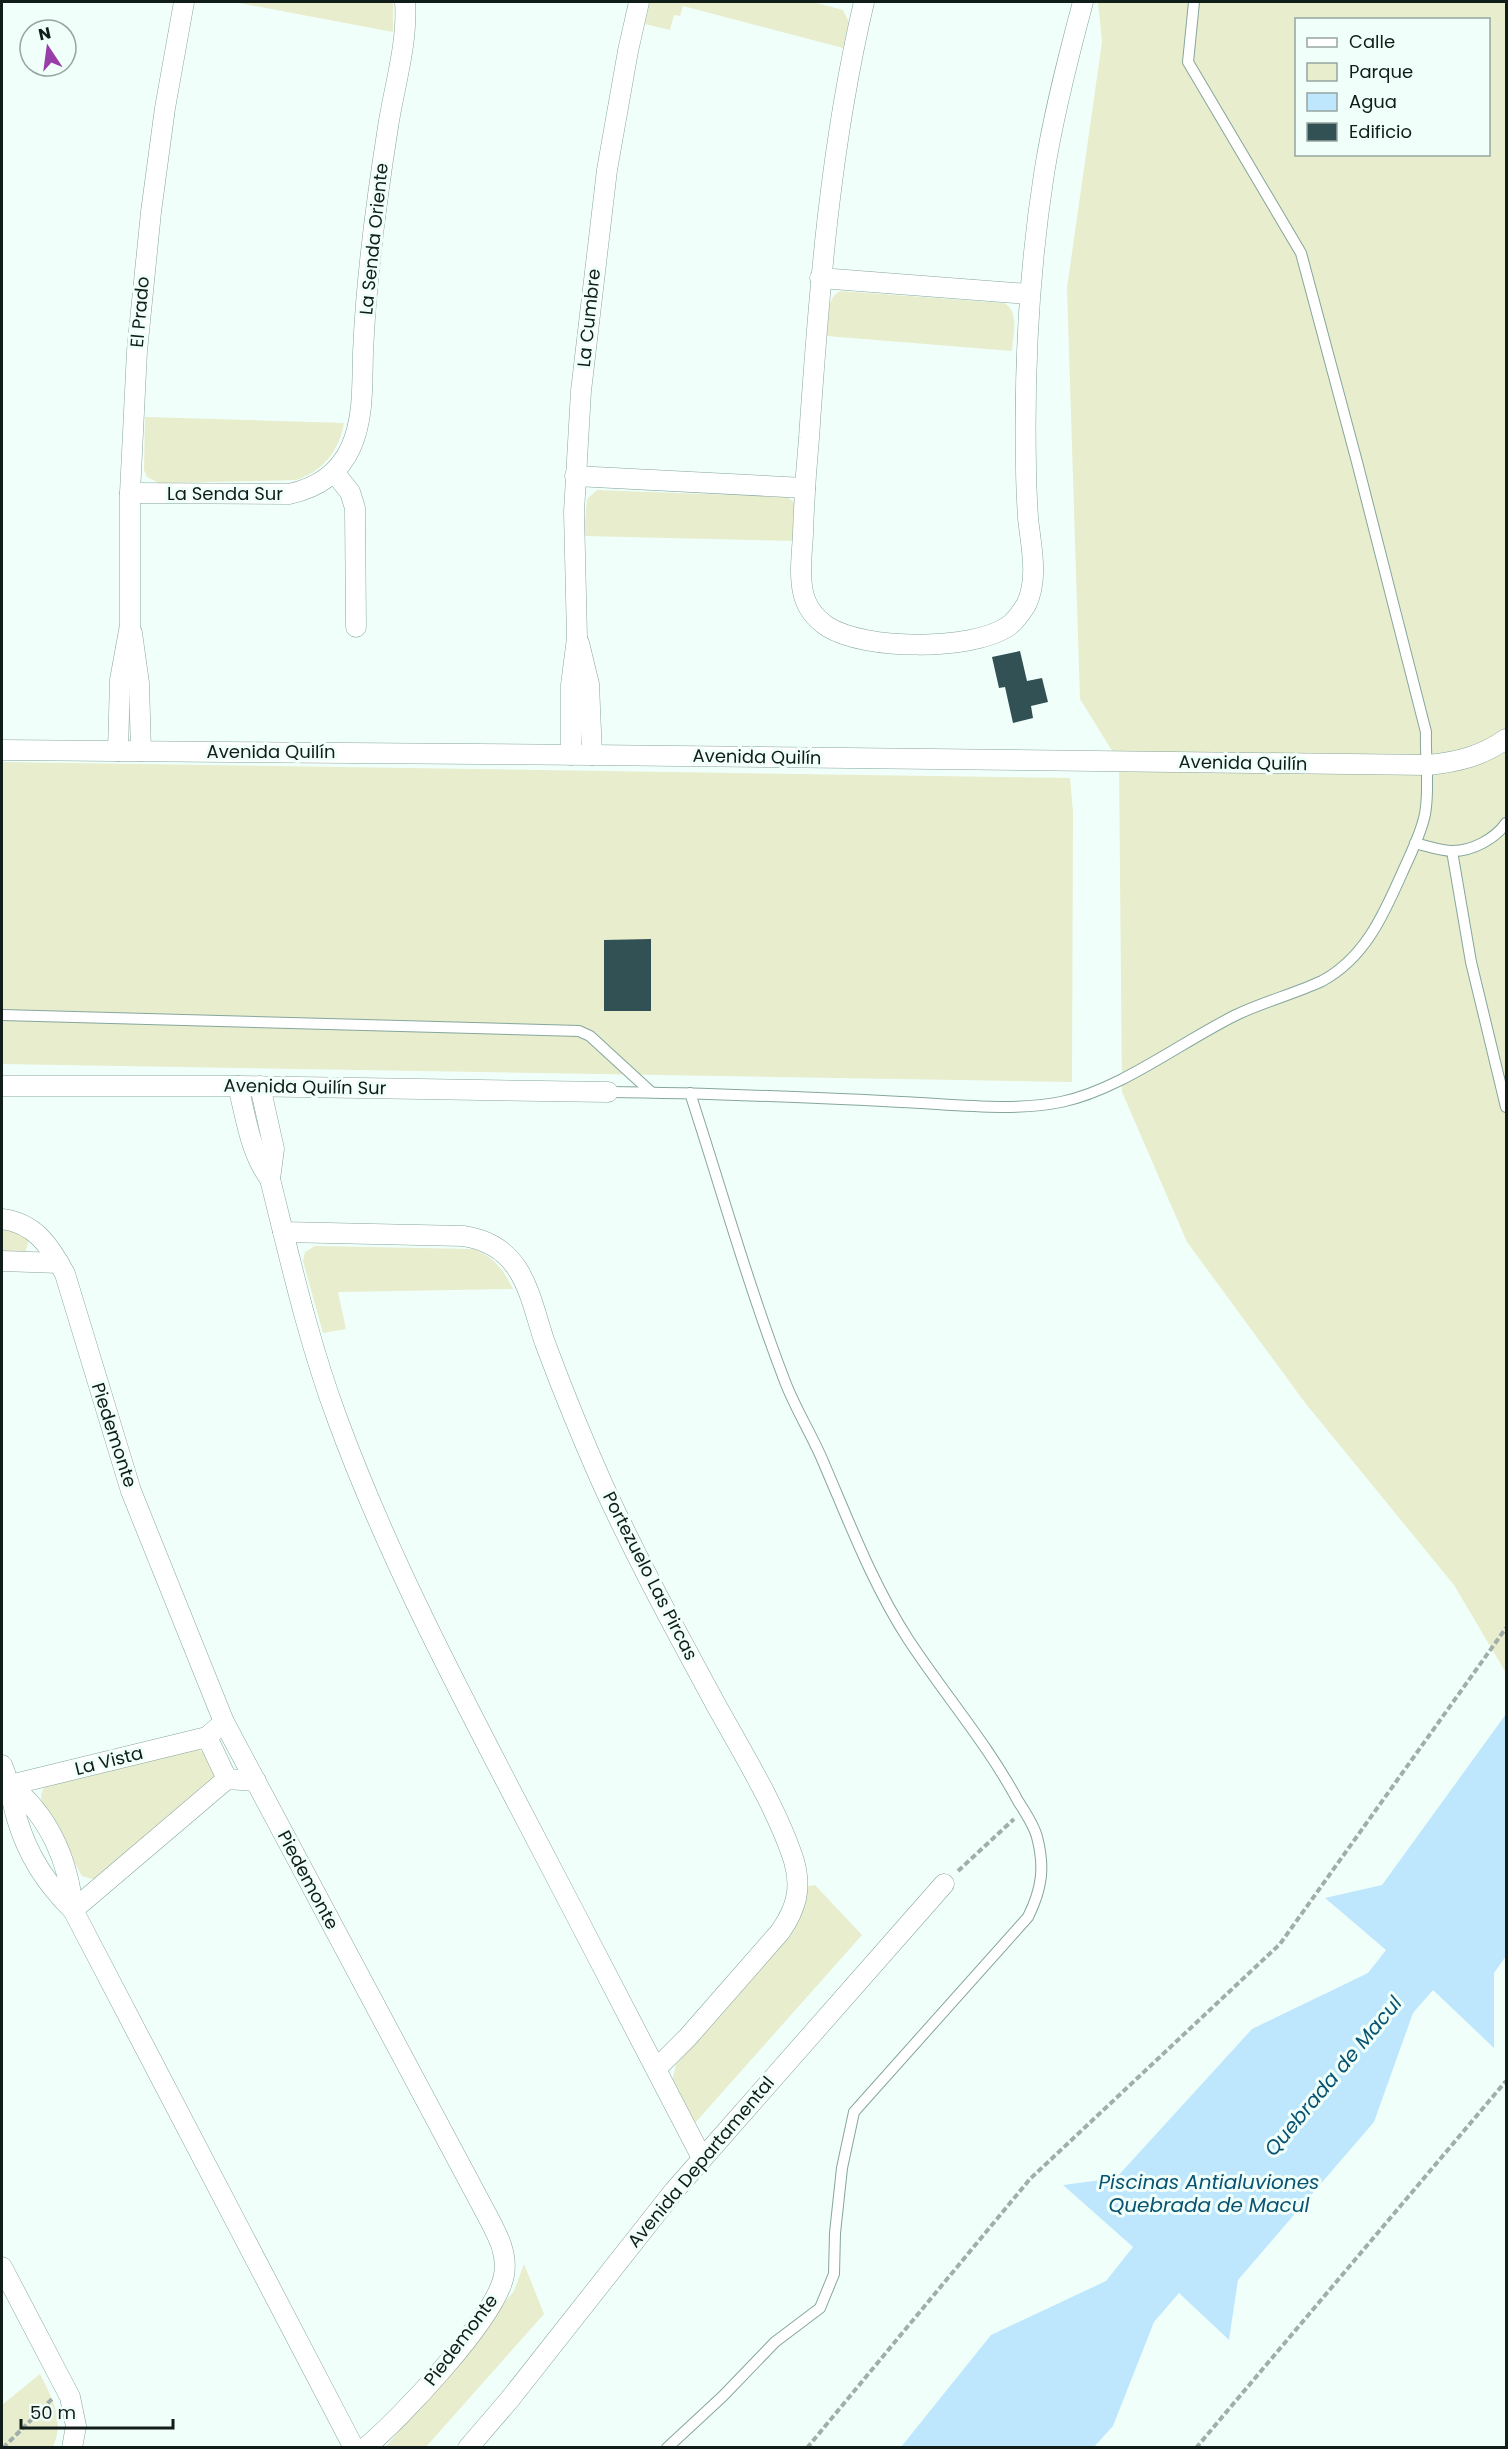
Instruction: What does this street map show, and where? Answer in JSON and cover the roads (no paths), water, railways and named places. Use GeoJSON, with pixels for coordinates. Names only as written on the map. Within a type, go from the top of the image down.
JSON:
{"type":"FeatureCollection","features":[{"type":"Feature","properties":{"kind":"street","name":"El Prado"},"geometry":{"type":"LineString","coordinates":[[141,751],[139,683],[130,625],[130,493],[136,351],[165,108],[184,2]]}},
{"type":"Feature","properties":{"kind":"street","name":"La Senda Oriente"},"geometry":{"type":"LineString","coordinates":[[334,472],[350,449],[360,417],[368,268],[378,190],[404,35],[405,2]]}},
{"type":"Feature","properties":{"kind":"street","name":"La Cumbre"},"geometry":{"type":"LineString","coordinates":[[572,755],[571,685],[577,638],[573,552],[575,476],[585,357],[606,181],[626,61],[639,2]]}},
{"type":"Feature","properties":{"kind":"street"},"geometry":{"type":"LineString","coordinates":[[859,3],[838,135],[820,278],[805,488],[802,586],[810,609],[830,628],[868,639],[936,644],[956,643],[994,633],[1016,620],[1029,599],[1033,576],[1025,442],[1029,294],[1045,170],[1060,94],[1083,2]]}},
{"type":"Feature","properties":{"kind":"street"},"geometry":{"type":"LineString","coordinates":[[820,278],[1029,294]]}},
{"type":"Feature","properties":{"kind":"street","name":"La Senda Sur"},"geometry":{"type":"LineString","coordinates":[[130,493],[289,494],[314,486],[334,472]]}},
{"type":"Feature","properties":{"kind":"street"},"geometry":{"type":"LineString","coordinates":[[334,472],[350,492],[355,508],[356,627]]}},
{"type":"Feature","properties":{"kind":"street"},"geometry":{"type":"LineString","coordinates":[[575,476],[805,488]]}},
{"type":"Feature","properties":{"kind":"street","name":"El Prado"},"geometry":{"type":"LineString","coordinates":[[118,751],[120,680],[130,625]]}},
{"type":"Feature","properties":{"kind":"street","name":"La Cumbre"},"geometry":{"type":"LineString","coordinates":[[577,638],[586,665],[589,684],[592,755]]}},
{"type":"Feature","properties":{"kind":"street","name":"Avenida Quilín"},"geometry":{"type":"LineString","coordinates":[[2,750],[1428,765],[1471,758],[1491,750],[1506,739]]}},
{"type":"Feature","properties":{"kind":"street","name":"Avenida Quilín Sur"},"geometry":{"type":"LineString","coordinates":[[2,1086],[260,1086],[608,1092]]}},
{"type":"Feature","properties":{"kind":"street"},"geometry":{"type":"LineString","coordinates":[[238,1086],[254,1149],[270,1179]]}},
{"type":"Feature","properties":{"kind":"street"},"geometry":{"type":"LineString","coordinates":[[260,1086],[273,1149],[270,1179],[283,1232],[325,1385],[362,1484],[393,1555],[477,1726],[702,2158]]}},
{"type":"Feature","properties":{"kind":"street","name":"Piedemonte"},"geometry":{"type":"LineString","coordinates":[[2,1219],[16,1221],[32,1228],[59,1263],[68,1283],[131,1491],[224,1722],[487,2215],[504,2253],[504,2274],[501,2285],[486,2314],[419,2395],[364,2448]]}},
{"type":"Feature","properties":{"kind":"street","name":"Portezuelo Las Pircas"},"geometry":{"type":"LineString","coordinates":[[283,1232],[469,1237],[494,1246],[515,1266],[525,1284],[567,1402],[615,1510],[657,1594],[746,1759],[791,1852],[798,1884],[793,1913],[780,1932],[688,2037],[656,2069]]}},
{"type":"Feature","properties":{"kind":"street"},"geometry":{"type":"LineString","coordinates":[[2,1261],[59,1263]]}},
{"type":"Feature","properties":{"kind":"street","name":"La Vista"},"geometry":{"type":"LineString","coordinates":[[10,1785],[207,1737],[224,1722]]}},
{"type":"Feature","properties":{"kind":"street"},"geometry":{"type":"LineString","coordinates":[[207,1737],[227,1779]]}},
{"type":"Feature","properties":{"kind":"street"},"geometry":{"type":"LineString","coordinates":[[2,1765],[10,1785],[16,1819],[30,1851],[52,1887],[73,1910],[354,2448]]}},
{"type":"Feature","properties":{"kind":"street"},"geometry":{"type":"LineString","coordinates":[[73,1910],[227,1779],[256,1781]]}},
{"type":"Feature","properties":{"kind":"street"},"geometry":{"type":"LineString","coordinates":[[10,1785],[28,1800],[51,1833],[66,1869],[73,1910]]}},
{"type":"Feature","properties":{"kind":"street","name":"Avenida Departamental"},"geometry":{"type":"LineString","coordinates":[[468,2448],[510,2399],[641,2231],[702,2158],[944,1884]]}},
{"type":"Feature","properties":{"kind":"street"},"geometry":{"type":"LineString","coordinates":[[2,2267],[65,2386],[75,2416],[78,2447]]}},
{"type":"Feature","properties":{"kind":"lane"},"geometry":{"type":"LineString","coordinates":[[608,1092],[690,1093],[1007,1106],[1060,1102],[1121,1078],[1250,1008],[1323,980],[1344,966],[1360,950],[1373,933],[1389,904],[1416,843],[1424,815],[1428,765],[1426,732],[1301,253],[1188,62],[1194,2]]}},
{"type":"Feature","properties":{"kind":"lane"},"geometry":{"type":"LineString","coordinates":[[1416,843],[1452,851],[1486,841],[1506,823]]}},
{"type":"Feature","properties":{"kind":"lane"},"geometry":{"type":"LineString","coordinates":[[1452,851],[1471,962],[1506,1107]]}},
{"type":"Feature","properties":{"kind":"lane"},"geometry":{"type":"LineString","coordinates":[[2,1015],[579,1031],[590,1036],[651,1092]]}},
{"type":"Feature","properties":{"kind":"lane"},"geometry":{"type":"LineString","coordinates":[[667,2448],[723,2396],[775,2342],[820,2308],[834,2274],[835,2233],[842,2168],[854,2112],[1029,1917],[1039,1896],[1041,1857],[1037,1834],[1023,1810],[981,1741],[907,1638],[868,1567],[821,1457],[785,1381],[736,1240],[690,1093]]}},
{"type":"Feature","properties":{"kind":"water","name":"Piscinas Antialuviones Quebrada de Macul"},"geometry":{"type":"Polygon","coordinates":[[[1506,1714],[1506,1956],[1494,1973],[1494,2048],[1433,1990],[1413,2013],[1374,2122],[1238,2280],[1229,2340],[1179,2293],[1154,2322],[1113,2426],[1094,2447],[901,2447],[991,2335],[1106,2281],[1133,2247],[1063,2185],[1116,2178],[1252,2029],[1368,1973],[1386,1950],[1325,1898],[1382,1885],[1506,1714]]]}},
{"type":"Feature","properties":{"kind":"water label","name":"Quebrada de Macul"},"geometry":{"type":"Point","coordinates":[1333,2076]}}]}
